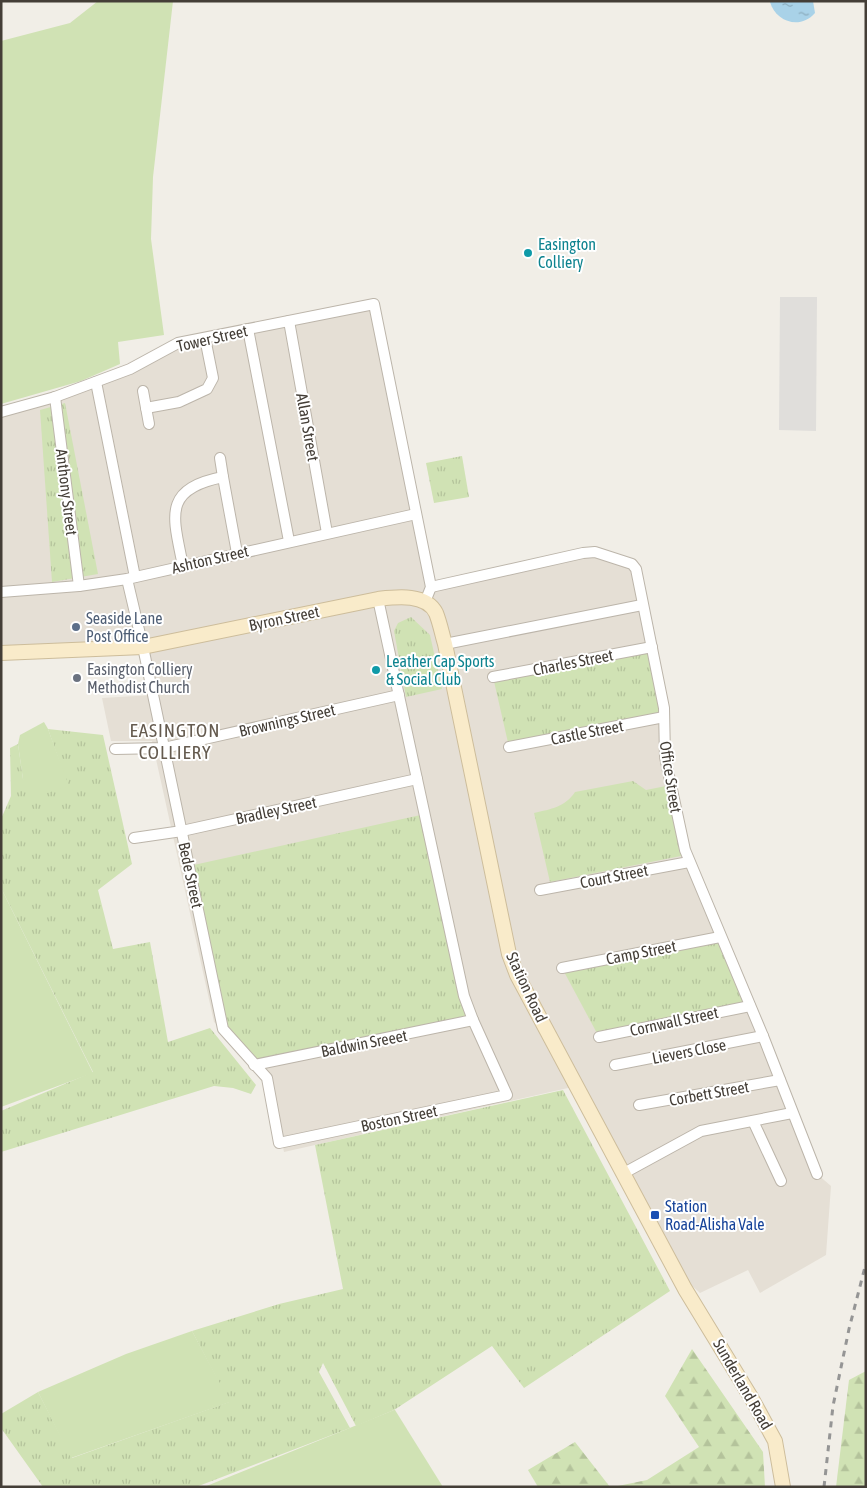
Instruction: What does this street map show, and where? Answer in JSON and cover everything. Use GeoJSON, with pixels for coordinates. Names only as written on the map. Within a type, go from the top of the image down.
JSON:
{"type":"FeatureCollection","features":[{"type":"Feature","properties":{"kind":"main road","name":"Byron Street"},"geometry":{"type":"LineString","coordinates":[[1,653],[143,647],[378,599],[403,596],[425,602]]}},
{"type":"Feature","properties":{"kind":"main road","name":"Station Road"},"geometry":{"type":"LineString","coordinates":[[425,602],[435,612],[445,644],[510,954],[527,995],[685,1289]]}},
{"type":"Feature","properties":{"kind":"main road","name":"Sunderland Road"},"geometry":{"type":"LineString","coordinates":[[685,1289],[752,1399],[775,1441],[783,1487]]}},
{"type":"Feature","properties":{"kind":"street","name":"Tower Street"},"geometry":{"type":"LineString","coordinates":[[1,412],[54,398],[130,369],[178,344],[374,304],[416,514]]}},
{"type":"Feature","properties":{"kind":"street","name":"Allan Street"},"geometry":{"type":"LineString","coordinates":[[289,321],[328,533]]}},
{"type":"Feature","properties":{"kind":"street"},"geometry":{"type":"LineString","coordinates":[[248,329],[289,542]]}},
{"type":"Feature","properties":{"kind":"street"},"geometry":{"type":"LineString","coordinates":[[146,408],[179,402],[207,388],[213,378],[205,338]]}},
{"type":"Feature","properties":{"kind":"street","name":"Bede Street"},"geometry":{"type":"LineString","coordinates":[[96,382],[143,647],[223,1029],[267,1078],[279,1143],[291,1141]]}},
{"type":"Feature","properties":{"kind":"street"},"geometry":{"type":"LineString","coordinates":[[142,391],[149,424]]}},
{"type":"Feature","properties":{"kind":"street","name":"Anthony Street"},"geometry":{"type":"LineString","coordinates":[[54,398],[79,586]]}},
{"type":"Feature","properties":{"kind":"street"},"geometry":{"type":"LineString","coordinates":[[220,458],[237,553]]}},
{"type":"Feature","properties":{"kind":"street"},"geometry":{"type":"LineString","coordinates":[[183,566],[174,523],[175,509],[180,496],[194,485],[223,477]]}},
{"type":"Feature","properties":{"kind":"street","name":"Ashton Street"},"geometry":{"type":"LineString","coordinates":[[1,592],[79,586],[131,578],[416,514]]}},
{"type":"Feature","properties":{"kind":"street"},"geometry":{"type":"LineString","coordinates":[[416,514],[431,586],[425,602]]}},
{"type":"Feature","properties":{"kind":"street","name":"Office Street"},"geometry":{"type":"LineString","coordinates":[[431,586],[583,553],[596,552],[618,558],[632,564],[636,569],[664,718],[665,757],[689,862],[763,1036],[817,1174]]}},
{"type":"Feature","properties":{"kind":"street"},"geometry":{"type":"LineString","coordinates":[[378,599],[460,976],[473,1020]]}},
{"type":"Feature","properties":{"kind":"street"},"geometry":{"type":"LineString","coordinates":[[445,644],[642,605]]}},
{"type":"Feature","properties":{"kind":"street","name":"Charles Street"},"geometry":{"type":"LineString","coordinates":[[493,677],[652,647]]}},
{"type":"Feature","properties":{"kind":"street","name":"Brownings Street"},"geometry":{"type":"LineString","coordinates":[[115,749],[164,748],[399,695]]}},
{"type":"Feature","properties":{"kind":"street","name":"Castle Street"},"geometry":{"type":"LineString","coordinates":[[509,747],[664,718]]}},
{"type":"Feature","properties":{"kind":"street","name":"Bradley Street"},"geometry":{"type":"LineString","coordinates":[[134,838],[182,831],[417,779]]}},
{"type":"Feature","properties":{"kind":"street","name":"Court Street"},"geometry":{"type":"LineString","coordinates":[[540,890],[689,862]]}},
{"type":"Feature","properties":{"kind":"street","name":"Camp Street"},"geometry":{"type":"LineString","coordinates":[[562,968],[720,937]]}},
{"type":"Feature","properties":{"kind":"street","name":"Cornwall Street"},"geometry":{"type":"LineString","coordinates":[[599,1037],[750,1006]]}},
{"type":"Feature","properties":{"kind":"street","name":"Baldwin Sreeet"},"geometry":{"type":"LineString","coordinates":[[254,1065],[473,1020]]}},
{"type":"Feature","properties":{"kind":"street","name":"Boston Street"},"geometry":{"type":"LineString","coordinates":[[291,1141],[507,1095],[473,1020]]}},
{"type":"Feature","properties":{"kind":"street","name":"Lievers Close"},"geometry":{"type":"LineString","coordinates":[[615,1065],[763,1036]]}},
{"type":"Feature","properties":{"kind":"street","name":"Corbett Street"},"geometry":{"type":"LineString","coordinates":[[639,1105],[780,1080]]}},
{"type":"Feature","properties":{"kind":"street"},"geometry":{"type":"LineString","coordinates":[[624,1173],[700,1131],[792,1113]]}},
{"type":"Feature","properties":{"kind":"street"},"geometry":{"type":"LineString","coordinates":[[752,1121],[781,1181]]}},
{"type":"Feature","properties":{"kind":"shaded area"},"geometry":{"type":"Polygon","coordinates":[[[780,297],[817,297],[816,431],[779,430],[780,297]]]}},
{"type":"Feature","properties":{"kind":"shaded area"},"geometry":{"type":"Polygon","coordinates":[[[374,304],[431,586],[583,553],[632,564],[664,728],[685,850],[817,1174],[831,1186],[826,1255],[760,1293],[748,1270],[700,1293],[688,1282],[577,1086],[284,1152],[267,1069],[214,1022],[152,741],[111,741],[102,698],[153,695],[143,647],[1,653],[1,412],[54,397],[178,343],[374,304]]]}},
{"type":"Feature","properties":{"kind":"green space"},"geometry":{"type":"Polygon","coordinates":[[[98,1],[173,1],[153,177],[151,239],[164,335],[118,342],[120,364],[81,381],[1,404],[1,41],[70,23],[98,1]]]}},
{"type":"Feature","properties":{"kind":"green space"},"geometry":{"type":"Polygon","coordinates":[[[65,403],[98,574],[52,582],[40,410],[65,403]]]}},
{"type":"Feature","properties":{"kind":"green space"},"geometry":{"type":"Polygon","coordinates":[[[462,456],[469,497],[434,503],[426,463],[462,456]]]}},
{"type":"Feature","properties":{"kind":"green space"},"geometry":{"type":"Polygon","coordinates":[[[411,617],[430,635],[442,689],[406,697],[394,631],[398,623],[411,617]]]}},
{"type":"Feature","properties":{"kind":"green space"},"geometry":{"type":"Polygon","coordinates":[[[652,647],[664,717],[509,747],[493,677],[652,647]]]}},
{"type":"Feature","properties":{"kind":"green space"},"geometry":{"type":"Polygon","coordinates":[[[44,722],[69,786],[47,793],[37,792],[23,779],[18,744],[20,735],[44,722]]]}},
{"type":"Feature","properties":{"kind":"green space"},"geometry":{"type":"Polygon","coordinates":[[[48,729],[103,735],[132,864],[98,890],[113,949],[150,942],[168,1042],[210,1028],[256,1085],[251,1094],[233,1088],[214,1086],[1,1152],[1,1111],[93,1072],[1,888],[1,819],[11,796],[10,748],[18,744],[23,779],[68,786],[48,729]]]}},
{"type":"Feature","properties":{"kind":"green space"},"geometry":{"type":"Polygon","coordinates":[[[633,781],[646,790],[671,785],[686,855],[550,882],[534,813],[552,809],[562,804],[575,792],[633,781]]]}},
{"type":"Feature","properties":{"kind":"green space"},"geometry":{"type":"Polygon","coordinates":[[[425,814],[473,1020],[254,1065],[223,1029],[189,866],[425,814]]]}},
{"type":"Feature","properties":{"kind":"green space"},"geometry":{"type":"Polygon","coordinates":[[[1,888],[93,1073],[1,1107],[1,888]]]}},
{"type":"Feature","properties":{"kind":"green space"},"geometry":{"type":"Polygon","coordinates":[[[720,937],[750,1006],[599,1037],[562,968],[720,937]]]}},
{"type":"Feature","properties":{"kind":"green space"},"geometry":{"type":"Polygon","coordinates":[[[563,1090],[670,1291],[524,1388],[492,1346],[394,1410],[356,1426],[323,1363],[319,1372],[350,1428],[196,1487],[43,1487],[1,1428],[1,1414],[38,1392],[72,1458],[229,1402],[192,1331],[279,1304],[343,1289],[315,1145],[563,1090]]]}},
{"type":"Feature","properties":{"kind":"green space"},"geometry":{"type":"Polygon","coordinates":[[[192,1331],[230,1402],[71,1458],[38,1392],[126,1354],[192,1331]]]}},
{"type":"Feature","properties":{"kind":"green space"},"geometry":{"type":"Polygon","coordinates":[[[692,1349],[763,1452],[765,1487],[613,1487],[647,1480],[699,1447],[665,1396],[692,1349]]]}},
{"type":"Feature","properties":{"kind":"green space"},"geometry":{"type":"Polygon","coordinates":[[[866,1371],[866,1487],[836,1487],[849,1380],[866,1371]]]}},
{"type":"Feature","properties":{"kind":"green space"},"geometry":{"type":"Polygon","coordinates":[[[394,1410],[443,1487],[204,1487],[394,1410]]]}},
{"type":"Feature","properties":{"kind":"green space"},"geometry":{"type":"Polygon","coordinates":[[[575,1442],[610,1487],[538,1487],[528,1470],[575,1442]]]}},
{"type":"Feature","properties":{"kind":"water"},"geometry":{"type":"Polygon","coordinates":[[[813,1],[815,13],[809,18],[796,22],[783,19],[777,15],[770,2],[813,1]]]}},
{"type":"Feature","properties":{"kind":"railway"},"geometry":{"type":"LineString","coordinates":[[824,1487],[833,1406],[849,1329],[866,1263]]}},
{"type":"Feature","properties":{"kind":"place","name":"Easington Colliery"},"geometry":{"type":"Point","coordinates":[528,253]}},
{"type":"Feature","properties":{"kind":"place","name":"Seaside Lane Post Office"},"geometry":{"type":"Point","coordinates":[76,627]}},
{"type":"Feature","properties":{"kind":"place","name":"Leather Cap Sports & Social Club"},"geometry":{"type":"Point","coordinates":[376,670]}},
{"type":"Feature","properties":{"kind":"place","name":"Easington Colliery Methodist Church"},"geometry":{"type":"Point","coordinates":[77,678]}},
{"type":"Feature","properties":{"kind":"place","name":"Station Road-Alisha Vale"},"geometry":{"type":"Point","coordinates":[655,1215]}},
{"type":"Feature","properties":{"kind":"district","name":"EASINGTON COLLIERY"},"geometry":{"type":"Point","coordinates":[175,741]}}]}
